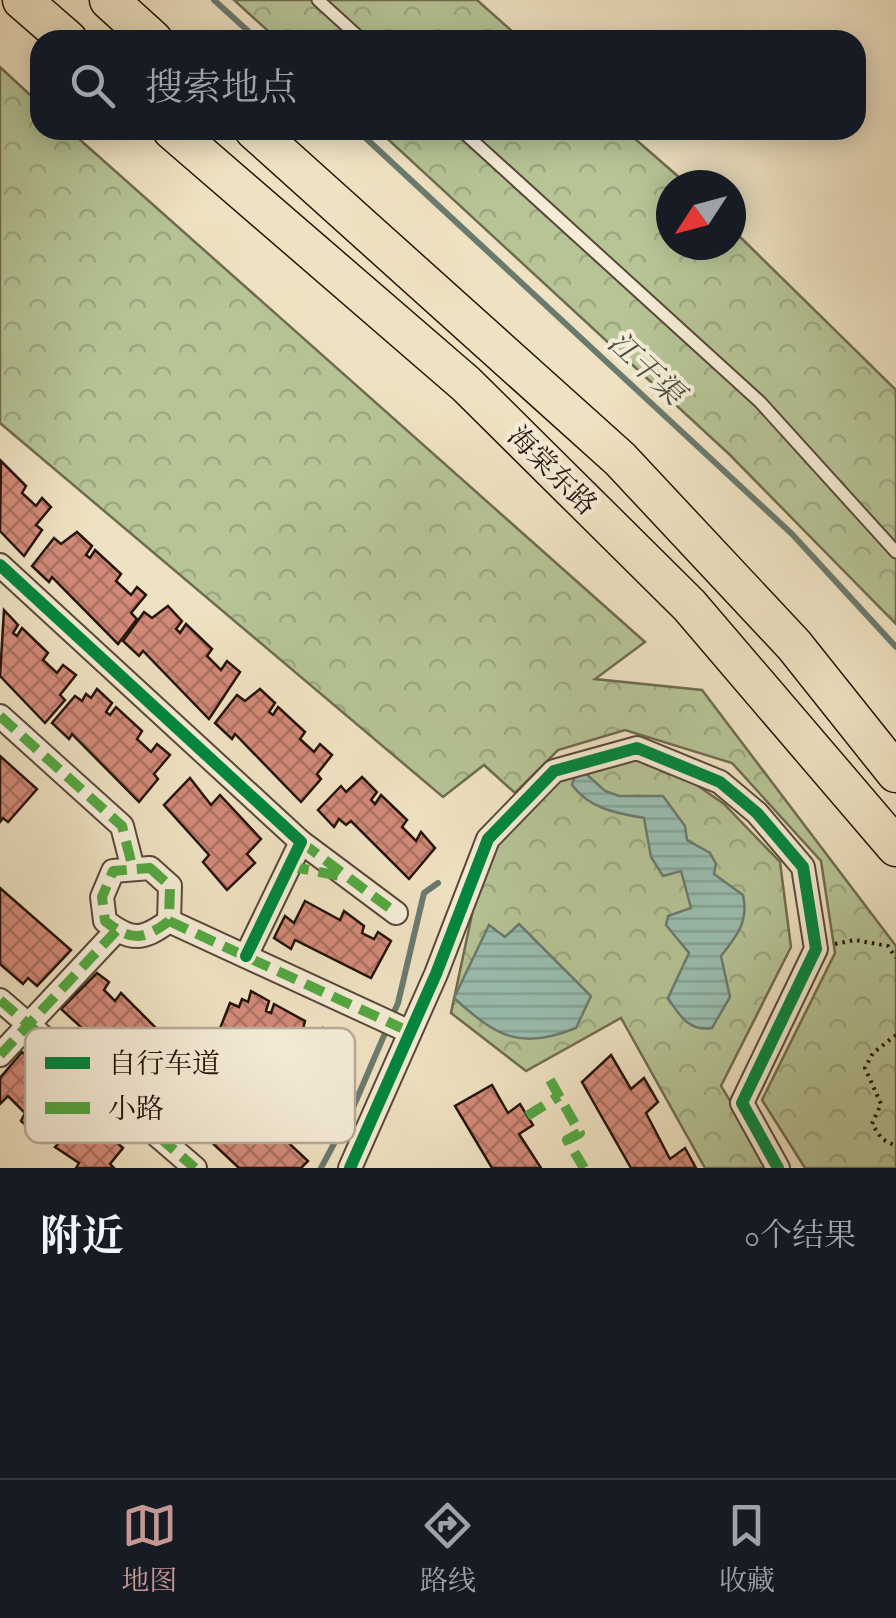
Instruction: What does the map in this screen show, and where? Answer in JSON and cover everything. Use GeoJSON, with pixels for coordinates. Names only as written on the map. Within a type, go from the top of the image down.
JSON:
{"type":"FeatureCollection","features":[{"type":"Feature","properties":{"kind":"main road"},"geometry":{"type":"LineString","coordinates":[[22,0],[56,30]]}},
{"type":"Feature","properties":{"kind":"main road"},"geometry":{"type":"LineString","coordinates":[[109,0],[143,30]]}},
{"type":"Feature","properties":{"kind":"main road","name":"海棠东路"},"geometry":{"type":"LineString","coordinates":[[184,140],[466,384],[675,591],[896,848]]}},
{"type":"Feature","properties":{"kind":"main road","name":"海棠东路"},"geometry":{"type":"LineString","coordinates":[[265,140],[620,459],[794,644],[896,773]]}},
{"type":"Feature","properties":{"kind":"street"},"geometry":{"type":"LineString","coordinates":[[0,565],[301,842],[396,913]]}},
{"type":"Feature","properties":{"kind":"street"},"geometry":{"type":"LineString","coordinates":[[0,716],[122,826],[133,869]]}},
{"type":"Feature","properties":{"kind":"street"},"geometry":{"type":"LineString","coordinates":[[350,1168],[488,840],[554,771],[637,748],[720,782],[757,812],[803,868],[816,948],[742,1102],[778,1168]]}},
{"type":"Feature","properties":{"kind":"street"},"geometry":{"type":"LineString","coordinates":[[246,956],[301,842]]}},
{"type":"Feature","properties":{"kind":"street"},"geometry":{"type":"LineString","coordinates":[[289,866],[350,878]]}},
{"type":"Feature","properties":{"kind":"street"},"geometry":{"type":"LineString","coordinates":[[150,868],[170,886],[169,922],[147,938],[127,938],[105,921],[102,898],[113,871],[150,868]]}},
{"type":"Feature","properties":{"kind":"street"},"geometry":{"type":"LineString","coordinates":[[169,922],[410,1032]]}},
{"type":"Feature","properties":{"kind":"street"},"geometry":{"type":"LineString","coordinates":[[0,1055],[117,930]]}},
{"type":"Feature","properties":{"kind":"street"},"geometry":{"type":"LineString","coordinates":[[0,1000],[33,1028]]}},
{"type":"Feature","properties":{"kind":"street"},"geometry":{"type":"LineString","coordinates":[[166,1143],[195,1168]]}},
{"type":"Feature","properties":{"kind":"lane"},"geometry":{"type":"LineString","coordinates":[[318,0],[351,30]]}},
{"type":"Feature","properties":{"kind":"lane"},"geometry":{"type":"LineString","coordinates":[[472,140],[760,402],[896,552]]}},
{"type":"Feature","properties":{"kind":"path"},"geometry":{"type":"LineString","coordinates":[[816,948],[855,940],[888,946],[896,958]]}},
{"type":"Feature","properties":{"kind":"path"},"geometry":{"type":"LineString","coordinates":[[896,1035],[872,1053],[865,1068],[882,1104],[872,1124],[882,1139],[896,1146]]}},
{"type":"Feature","properties":{"kind":"green space"},"geometry":{"type":"Polygon","coordinates":[[[234,0],[477,0],[511,30],[267,30],[234,0]]]}},
{"type":"Feature","properties":{"kind":"green space"},"geometry":{"type":"Polygon","coordinates":[[[0,67],[30,95],[30,140],[80,140],[645,642],[595,679],[702,690],[896,946],[896,1168],[805,1168],[762,1100],[835,953],[821,861],[732,763],[625,730],[558,750],[515,793],[484,765],[443,797],[0,423],[0,67]]]}},
{"type":"Feature","properties":{"kind":"green space"},"geometry":{"type":"Polygon","coordinates":[[[389,140],[636,140],[671,170],[656,170],[656,260],[746,260],[746,243],[896,390],[896,624],[729,454],[389,140]]]}},
{"type":"Feature","properties":{"kind":"green space"},"geometry":{"type":"Polygon","coordinates":[[[651,753],[724,804],[780,862],[791,947],[721,1086],[771,1168],[705,1168],[621,1018],[526,1071],[451,1013],[488,839],[554,771],[651,753]]]}},
{"type":"Feature","properties":{"kind":"shaded area"},"geometry":{"type":"Polygon","coordinates":[[[583,771],[605,791],[619,796],[663,796],[685,826],[687,840],[710,853],[716,864],[714,874],[743,895],[743,920],[721,956],[730,997],[712,1028],[691,1025],[668,998],[689,953],[666,925],[668,916],[691,908],[681,871],[663,876],[651,857],[644,818],[604,809],[579,793],[572,785],[575,775],[583,771]]]}},
{"type":"Feature","properties":{"kind":"shaded area"},"geometry":{"type":"Polygon","coordinates":[[[519,924],[591,996],[576,1028],[539,1038],[510,1036],[483,1022],[454,998],[489,925],[505,937],[519,924]]]}},
{"type":"Feature","properties":{"kind":"building"},"geometry":{"type":"Polygon","coordinates":[[[1,461],[26,486],[22,493],[36,506],[42,498],[51,507],[36,525],[42,530],[24,556],[0,531],[1,461]]]}},
{"type":"Feature","properties":{"kind":"building"},"geometry":{"type":"Polygon","coordinates":[[[77,532],[92,546],[86,555],[90,558],[95,550],[121,574],[116,581],[131,595],[137,587],[146,595],[131,613],[137,619],[118,644],[52,577],[49,582],[32,566],[54,538],[61,544],[77,532]]]}},
{"type":"Feature","properties":{"kind":"building"},"geometry":{"type":"Polygon","coordinates":[[[168,606],[182,621],[176,629],[180,633],[186,624],[212,649],[207,656],[221,670],[227,661],[240,672],[209,719],[143,651],[139,656],[123,641],[144,612],[152,618],[168,606]]]}},
{"type":"Feature","properties":{"kind":"building"},"geometry":{"type":"Polygon","coordinates":[[[4,610],[18,625],[13,633],[17,636],[22,628],[48,653],[43,660],[57,673],[63,665],[76,675],[60,695],[65,700],[45,723],[0,676],[4,610]]]}},
{"type":"Feature","properties":{"kind":"building"},"geometry":{"type":"Polygon","coordinates":[[[97,689],[112,703],[106,712],[110,715],[116,707],[142,731],[137,739],[151,752],[157,744],[170,755],[154,774],[158,779],[139,802],[72,734],[69,739],[52,723],[75,696],[82,701],[86,694],[91,698],[97,689]]]}},
{"type":"Feature","properties":{"kind":"building"},"geometry":{"type":"Polygon","coordinates":[[[260,689],[275,703],[269,712],[273,715],[278,707],[305,732],[300,739],[314,752],[320,744],[332,755],[317,774],[321,779],[301,802],[235,734],[232,739],[215,723],[237,695],[245,701],[260,689]]]}},
{"type":"Feature","properties":{"kind":"building"},"geometry":{"type":"Polygon","coordinates":[[[0,756],[37,789],[8,822],[3,818],[0,822],[0,756]]]}},
{"type":"Feature","properties":{"kind":"building"},"geometry":{"type":"Polygon","coordinates":[[[362,777],[377,792],[371,800],[375,804],[381,795],[407,820],[402,827],[416,841],[421,832],[435,848],[409,879],[351,821],[346,825],[339,819],[334,827],[318,810],[341,786],[346,792],[362,777]]]}},
{"type":"Feature","properties":{"kind":"building"},"geometry":{"type":"Polygon","coordinates":[[[190,778],[211,805],[220,795],[261,839],[247,854],[255,863],[227,890],[203,862],[209,855],[164,805],[190,778]]]}},
{"type":"Feature","properties":{"kind":"building"},"geometry":{"type":"Polygon","coordinates":[[[0,888],[71,950],[37,986],[28,978],[23,984],[0,964],[0,888]]]}},
{"type":"Feature","properties":{"kind":"building"},"geometry":{"type":"Polygon","coordinates":[[[305,901],[340,920],[344,911],[364,926],[362,933],[374,939],[378,932],[391,941],[371,978],[295,940],[291,949],[274,938],[285,916],[294,923],[305,901]]]}},
{"type":"Feature","properties":{"kind":"building"},"geometry":{"type":"Polygon","coordinates":[[[97,973],[109,982],[104,990],[115,1001],[121,993],[156,1028],[82,1028],[61,1009],[97,973]]]}},
{"type":"Feature","properties":{"kind":"building"},"geometry":{"type":"Polygon","coordinates":[[[251,991],[269,1001],[266,1011],[271,1013],[274,1004],[305,1021],[303,1028],[220,1028],[230,1003],[239,1007],[242,999],[248,1002],[251,991]]]}},
{"type":"Feature","properties":{"kind":"building"},"geometry":{"type":"Polygon","coordinates":[[[22,1052],[25,1055],[25,1113],[8,1096],[0,1104],[0,1078],[22,1052]]]}},
{"type":"Feature","properties":{"kind":"building"},"geometry":{"type":"Polygon","coordinates":[[[611,1055],[631,1089],[644,1078],[658,1102],[646,1113],[670,1159],[685,1148],[696,1168],[631,1168],[582,1082],[611,1055]]]}},
{"type":"Feature","properties":{"kind":"building"},"geometry":{"type":"Polygon","coordinates":[[[492,1085],[508,1113],[520,1104],[533,1125],[519,1134],[541,1168],[492,1168],[455,1106],[492,1085]]]}},
{"type":"Feature","properties":{"kind":"building"},"geometry":{"type":"Polygon","coordinates":[[[59,1143],[117,1143],[123,1148],[110,1164],[114,1168],[76,1168],[79,1163],[55,1147],[59,1143]]]}},
{"type":"Feature","properties":{"kind":"building"},"geometry":{"type":"Polygon","coordinates":[[[212,1143],[289,1143],[308,1161],[301,1168],[239,1168],[212,1143]]]}},
{"type":"Feature","properties":{"kind":"waterway","name":"江干渠"},"geometry":{"type":"LineString","coordinates":[[214,0],[247,30]]}},
{"type":"Feature","properties":{"kind":"waterway","name":"江干渠"},"geometry":{"type":"LineString","coordinates":[[368,140],[792,534],[896,647]]}},
{"type":"Feature","properties":{"kind":"waterway"},"geometry":{"type":"LineString","coordinates":[[355,1103],[398,1003],[424,893],[438,883]]}},
{"type":"Feature","properties":{"kind":"waterway"},"geometry":{"type":"LineString","coordinates":[[321,1168],[334,1143]]}},
{"type":"Feature","properties":{"kind":"marked path"},"geometry":{"type":"LineString","coordinates":[[0,716],[122,826],[133,869]]}},
{"type":"Feature","properties":{"kind":"marked path"},"geometry":{"type":"LineString","coordinates":[[301,842],[396,913]]}},
{"type":"Feature","properties":{"kind":"marked path"},"geometry":{"type":"LineString","coordinates":[[289,866],[345,877]]}},
{"type":"Feature","properties":{"kind":"marked path"},"geometry":{"type":"LineString","coordinates":[[150,868],[170,886],[169,921],[144,935],[130,935],[105,921],[102,897],[113,871],[150,868]]}},
{"type":"Feature","properties":{"kind":"marked path"},"geometry":{"type":"LineString","coordinates":[[169,921],[410,1032]]}},
{"type":"Feature","properties":{"kind":"marked path"},"geometry":{"type":"LineString","coordinates":[[25,1028],[117,930]]}},
{"type":"Feature","properties":{"kind":"marked path"},"geometry":{"type":"LineString","coordinates":[[0,1000],[32,1028]]}},
{"type":"Feature","properties":{"kind":"marked path"},"geometry":{"type":"LineString","coordinates":[[0,1055],[25,1028]]}},
{"type":"Feature","properties":{"kind":"marked path"},"geometry":{"type":"LineString","coordinates":[[550,1080],[580,1133],[567,1140],[584,1168]]}},
{"type":"Feature","properties":{"kind":"marked path"},"geometry":{"type":"LineString","coordinates":[[527,1116],[559,1096]]}},
{"type":"Feature","properties":{"kind":"marked path"},"geometry":{"type":"LineString","coordinates":[[166,1143],[195,1168]]}},
{"type":"Feature","properties":{"kind":"cycle path"},"geometry":{"type":"LineString","coordinates":[[0,565],[301,842],[246,956]]}},
{"type":"Feature","properties":{"kind":"cycle path"},"geometry":{"type":"LineString","coordinates":[[350,1168],[436,974],[488,839],[554,771],[637,748],[720,782],[757,813],[803,867],[816,949],[742,1103],[778,1168]]}}]}
